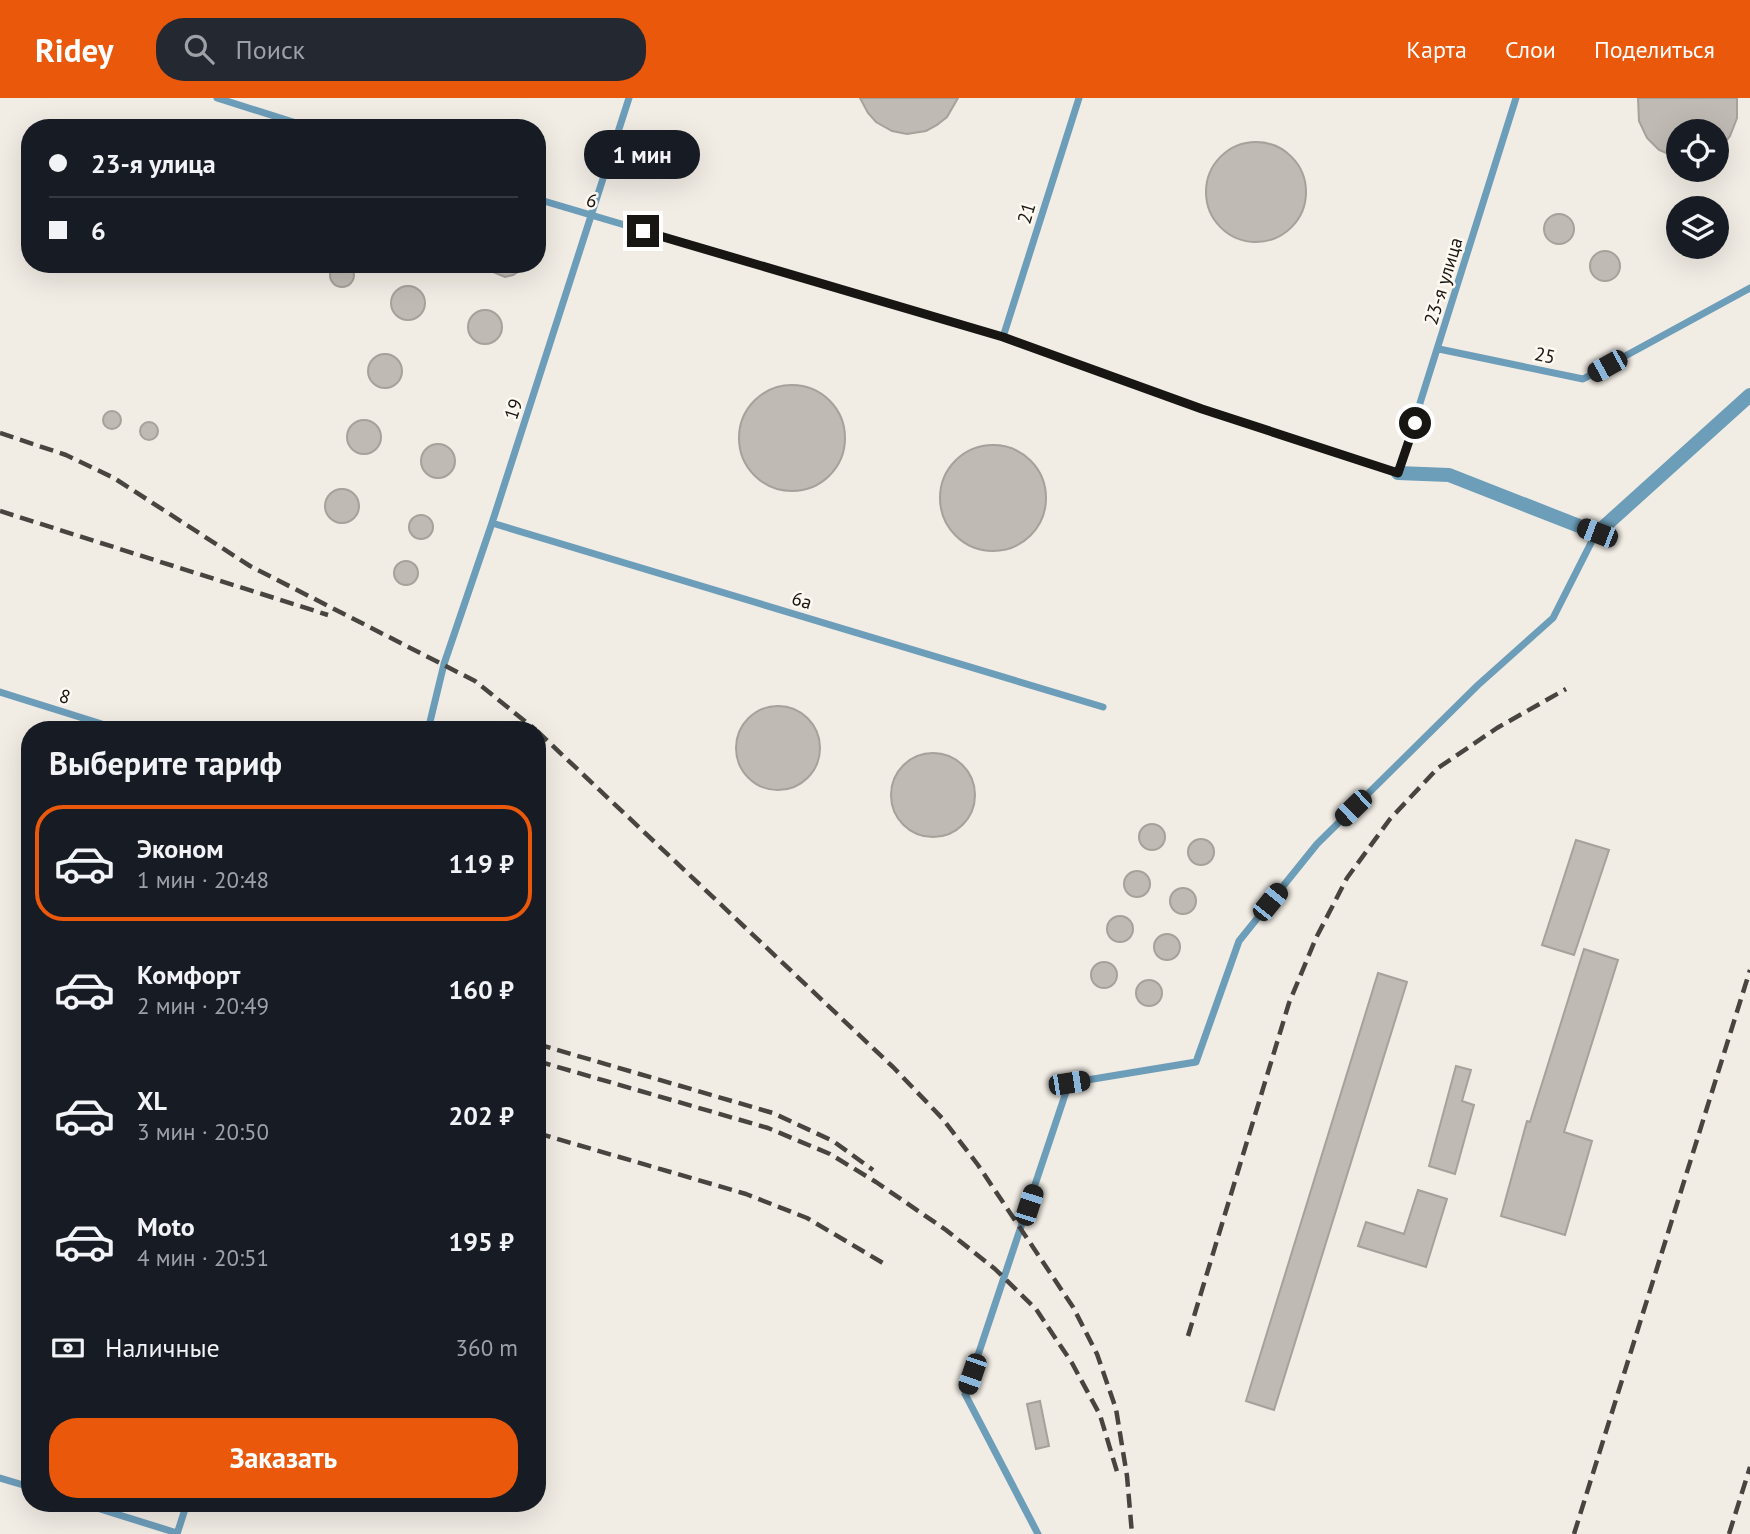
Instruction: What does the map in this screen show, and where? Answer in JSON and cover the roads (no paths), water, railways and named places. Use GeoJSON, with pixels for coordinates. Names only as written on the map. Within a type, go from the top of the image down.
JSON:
{"type":"FeatureCollection","features":[{"type":"Feature","properties":{"kind":"street"},"geometry":{"type":"LineString","coordinates":[[1398,473],[1449,475],[1597,533],[1750,395]]}},
{"type":"Feature","properties":{"kind":"lane"},"geometry":{"type":"LineString","coordinates":[[217,98],[284,119]]}},
{"type":"Feature","properties":{"kind":"lane","name":"19"},"geometry":{"type":"LineString","coordinates":[[430,721],[444,664],[629,98]]}},
{"type":"Feature","properties":{"kind":"lane","name":"21"},"geometry":{"type":"LineString","coordinates":[[1003,337],[1079,98]]}},
{"type":"Feature","properties":{"kind":"lane","name":"23-я улица"},"geometry":{"type":"LineString","coordinates":[[1398,473],[1516,98]]}},
{"type":"Feature","properties":{"kind":"lane","name":"6"},"geometry":{"type":"LineString","coordinates":[[546,202],[1003,337],[1202,409],[1398,473]]}},
{"type":"Feature","properties":{"kind":"lane","name":"25"},"geometry":{"type":"LineString","coordinates":[[1439,349],[1583,379],[1750,288]]}},
{"type":"Feature","properties":{"kind":"lane","name":"6a"},"geometry":{"type":"LineString","coordinates":[[492,523],[1103,707]]}},
{"type":"Feature","properties":{"kind":"lane"},"geometry":{"type":"LineString","coordinates":[[1038,1534],[965,1394],[1069,1083],[1196,1062],[1239,941],[1317,844],[1478,685],[1553,618],[1597,533]]}},
{"type":"Feature","properties":{"kind":"lane","name":"8"},"geometry":{"type":"LineString","coordinates":[[0,692],[92,721]]}},
{"type":"Feature","properties":{"kind":"lane"},"geometry":{"type":"LineString","coordinates":[[0,1478],[21,1484]]}},
{"type":"Feature","properties":{"kind":"lane"},"geometry":{"type":"LineString","coordinates":[[109,1512],[177,1534],[184,1512]]}},
{"type":"Feature","properties":{"kind":"railway"},"geometry":{"type":"LineString","coordinates":[[0,433],[66,455],[114,478],[250,566],[475,681],[525,721]]}},
{"type":"Feature","properties":{"kind":"railway"},"geometry":{"type":"LineString","coordinates":[[0,511],[328,615]]}},
{"type":"Feature","properties":{"kind":"railway"},"geometry":{"type":"LineString","coordinates":[[1188,1336],[1289,1003],[1316,938],[1347,878],[1390,819],[1438,768],[1497,728],[1566,689]]}},
{"type":"Feature","properties":{"kind":"railway"},"geometry":{"type":"LineString","coordinates":[[546,739],[893,1067],[942,1118],[978,1165],[1073,1307],[1097,1354],[1116,1409],[1127,1476],[1132,1534]]}},
{"type":"Feature","properties":{"kind":"railway"},"geometry":{"type":"LineString","coordinates":[[1574,1534],[1750,970]]}},
{"type":"Feature","properties":{"kind":"railway"},"geometry":{"type":"LineString","coordinates":[[546,1047],[773,1113],[833,1141],[873,1170]]}},
{"type":"Feature","properties":{"kind":"railway"},"geometry":{"type":"LineString","coordinates":[[546,1064],[768,1128],[830,1154],[946,1230],[995,1269],[1036,1309],[1072,1363],[1100,1415],[1118,1475]]}},
{"type":"Feature","properties":{"kind":"railway"},"geometry":{"type":"LineString","coordinates":[[546,1136],[746,1194],[807,1218],[883,1263]]}},
{"type":"Feature","properties":{"kind":"railway"},"geometry":{"type":"LineString","coordinates":[[1729,1534],[1750,1467]]}}]}
